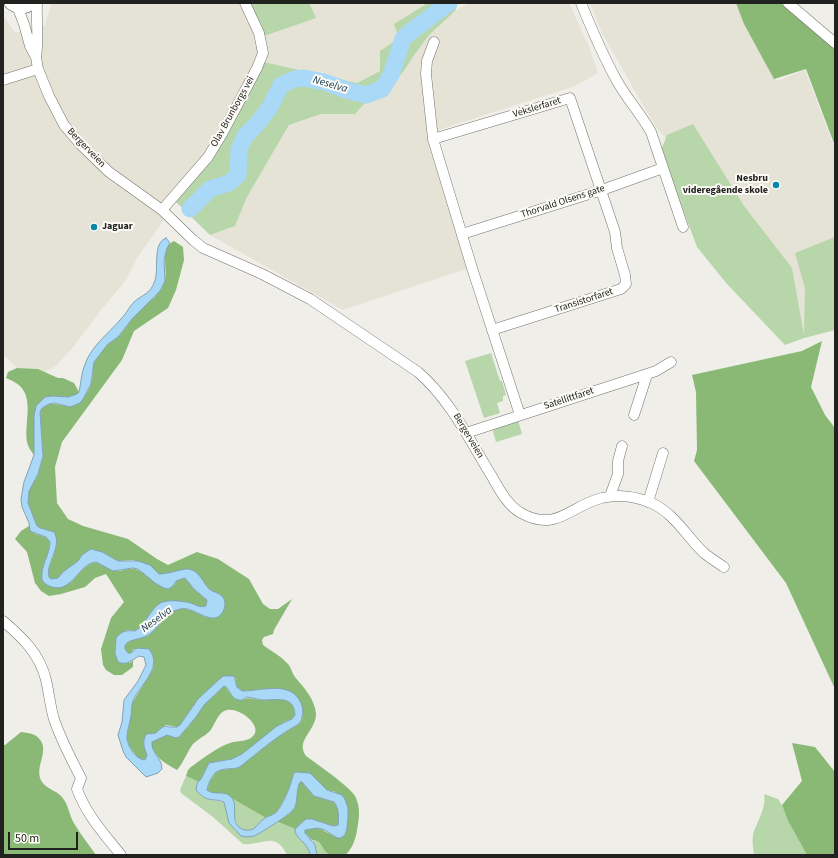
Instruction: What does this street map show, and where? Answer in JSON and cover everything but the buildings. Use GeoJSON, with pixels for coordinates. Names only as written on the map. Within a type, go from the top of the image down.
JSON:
{"type":"FeatureCollection","features":[{"type":"Feature","properties":{"kind":"main road"},"geometry":{"type":"LineString","coordinates":[[14,4],[24,6],[32,3]]}},
{"type":"Feature","properties":{"kind":"street","name":"Bergerveien"},"geometry":{"type":"LineString","coordinates":[[36,57],[38,44],[36,22],[37,3]]}},
{"type":"Feature","properties":{"kind":"street","name":"Olav Brunborgs vei"},"geometry":{"type":"LineString","coordinates":[[165,212],[219,140],[257,68],[263,53],[259,33],[245,3]]}},
{"type":"Feature","properties":{"kind":"street"},"geometry":{"type":"LineString","coordinates":[[581,3],[601,50],[618,82],[651,132],[683,228]]}},
{"type":"Feature","properties":{"kind":"street"},"geometry":{"type":"LineString","coordinates":[[788,3],[835,43]]}},
{"type":"Feature","properties":{"kind":"street","name":"Bergerveien"},"geometry":{"type":"LineString","coordinates":[[14,4],[24,24],[30,46],[36,57],[38,68],[52,102],[64,125],[81,145],[109,172],[165,212],[193,240],[204,248],[262,274],[304,296],[418,372],[443,397],[505,498],[519,512],[539,520],[550,520],[564,516],[594,500],[610,496],[632,497],[648,502],[671,515],[705,553],[724,567]]}},
{"type":"Feature","properties":{"kind":"street"},"geometry":{"type":"LineString","coordinates":[[434,42],[427,61],[426,74],[433,139],[520,415]]}},
{"type":"Feature","properties":{"kind":"street"},"geometry":{"type":"LineString","coordinates":[[3,80],[38,68]]}},
{"type":"Feature","properties":{"kind":"street","name":"Vekslerfaret"},"geometry":{"type":"LineString","coordinates":[[433,139],[570,98],[602,190]]}},
{"type":"Feature","properties":{"kind":"street","name":"Thorvald Olsens gate"},"geometry":{"type":"LineString","coordinates":[[462,234],[602,190],[663,168]]}},
{"type":"Feature","properties":{"kind":"street","name":"Transistorfaret"},"geometry":{"type":"LineString","coordinates":[[492,330],[621,289],[626,284],[625,275],[617,248],[615,232],[602,190]]}},
{"type":"Feature","properties":{"kind":"street","name":"Satellittfaret"},"geometry":{"type":"LineString","coordinates":[[466,433],[646,375],[671,362]]}},
{"type":"Feature","properties":{"kind":"street"},"geometry":{"type":"LineString","coordinates":[[634,416],[646,375]]}},
{"type":"Feature","properties":{"kind":"street"},"geometry":{"type":"LineString","coordinates":[[610,496],[618,474],[618,461],[622,446]]}},
{"type":"Feature","properties":{"kind":"street"},"geometry":{"type":"LineString","coordinates":[[648,502],[662,453]]}},
{"type":"Feature","properties":{"kind":"street"},"geometry":{"type":"LineString","coordinates":[[3,621],[31,646],[46,678],[54,717],[61,739],[81,778],[77,789],[81,801],[93,820],[121,855]]}},
{"type":"Feature","properties":{"kind":"shaded area"},"geometry":{"type":"Polygon","coordinates":[[[52,3],[428,3],[395,24],[399,38],[380,51],[380,71],[357,83],[264,62],[176,202],[136,260],[126,280],[74,346],[56,366],[44,372],[38,369],[17,368],[3,354],[3,15],[15,33],[45,25],[52,3]]]}},
{"type":"Feature","properties":{"kind":"shaded area"},"geometry":{"type":"Polygon","coordinates":[[[469,3],[569,3],[589,47],[598,73],[575,86],[435,131],[475,266],[343,310],[210,235],[235,226],[247,197],[289,125],[321,114],[355,114],[364,104],[382,97],[403,72],[429,35],[455,11],[469,3]]]}},
{"type":"Feature","properties":{"kind":"shaded area","name":"Nesbru videregående skole"},"geometry":{"type":"Polygon","coordinates":[[[590,3],[737,3],[744,24],[777,81],[805,70],[835,149],[835,330],[804,338],[688,164],[655,126],[602,33],[590,3]]]}},
{"type":"Feature","properties":{"kind":"green space"},"geometry":{"type":"Polygon","coordinates":[[[250,3],[309,3],[316,18],[264,36],[250,3]]]}},
{"type":"Feature","properties":{"kind":"green space"},"geometry":{"type":"Polygon","coordinates":[[[428,3],[458,3],[455,11],[429,35],[403,72],[382,97],[364,104],[355,114],[321,114],[289,125],[247,197],[235,226],[210,235],[176,202],[264,62],[357,83],[380,71],[380,51],[399,38],[394,24],[428,3]]]}},
{"type":"Feature","properties":{"kind":"green space"},"geometry":{"type":"Polygon","coordinates":[[[736,3],[784,3],[835,44],[835,146],[806,69],[774,79],[744,24],[736,3]]]}},
{"type":"Feature","properties":{"kind":"green space"},"geometry":{"type":"Polygon","coordinates":[[[693,124],[744,206],[792,268],[804,335],[805,288],[795,253],[835,237],[835,330],[804,338],[785,345],[727,284],[697,247],[661,150],[667,135],[693,124]]]}},
{"type":"Feature","properties":{"kind":"green space"},"geometry":{"type":"Polygon","coordinates":[[[174,241],[183,247],[184,260],[176,290],[168,308],[134,331],[122,360],[62,442],[55,467],[57,503],[68,519],[83,526],[128,539],[168,565],[197,552],[218,559],[249,579],[263,604],[270,609],[278,609],[292,599],[273,634],[264,637],[262,640],[263,645],[288,664],[314,703],[316,714],[315,720],[304,740],[303,745],[303,750],[306,756],[346,786],[357,800],[359,813],[355,840],[352,847],[345,855],[329,854],[320,843],[316,840],[312,840],[305,833],[305,830],[315,828],[321,829],[336,836],[343,836],[345,835],[347,828],[336,792],[327,790],[307,773],[294,773],[290,788],[277,812],[266,818],[230,796],[213,793],[207,790],[210,781],[216,772],[236,768],[272,740],[299,724],[302,720],[303,712],[278,688],[242,691],[237,687],[235,677],[223,676],[198,699],[180,725],[177,727],[166,725],[156,733],[149,734],[147,759],[142,760],[138,758],[129,746],[127,733],[132,703],[153,669],[154,660],[151,652],[134,649],[131,653],[128,653],[125,649],[125,645],[131,640],[150,634],[170,613],[180,609],[193,611],[206,617],[217,593],[209,588],[196,574],[188,569],[159,574],[154,569],[133,560],[118,561],[102,552],[91,549],[82,555],[78,561],[63,572],[58,578],[51,579],[48,571],[55,551],[51,531],[37,526],[28,503],[29,491],[38,474],[43,456],[40,412],[49,404],[72,406],[82,400],[91,385],[93,365],[99,355],[109,343],[121,334],[134,316],[154,298],[162,287],[166,275],[165,253],[169,244],[174,241]]]}},
{"type":"Feature","properties":{"kind":"green space"},"geometry":{"type":"Polygon","coordinates":[[[822,341],[811,387],[825,415],[835,428],[835,689],[786,583],[694,461],[697,450],[696,392],[692,375],[802,351],[822,341]]]}},
{"type":"Feature","properties":{"kind":"green space"},"geometry":{"type":"Polygon","coordinates":[[[491,353],[506,395],[503,396],[503,401],[497,403],[500,413],[484,418],[465,361],[491,353]]]}},
{"type":"Feature","properties":{"kind":"green space"},"geometry":{"type":"Polygon","coordinates":[[[17,368],[38,369],[58,378],[63,378],[74,383],[79,392],[70,397],[52,396],[34,416],[34,455],[27,442],[26,435],[28,412],[27,398],[20,386],[6,378],[8,372],[17,368]]]}},
{"type":"Feature","properties":{"kind":"green space"},"geometry":{"type":"Polygon","coordinates":[[[518,420],[522,434],[496,442],[492,428],[518,420]]]}},
{"type":"Feature","properties":{"kind":"green space"},"geometry":{"type":"Polygon","coordinates":[[[29,526],[32,532],[45,537],[50,542],[42,571],[42,580],[71,582],[86,566],[95,562],[100,563],[114,571],[131,569],[137,570],[144,573],[160,586],[168,589],[175,584],[176,581],[185,578],[194,589],[207,600],[206,607],[173,601],[135,631],[127,630],[115,643],[115,654],[130,663],[133,660],[133,667],[122,675],[114,675],[106,670],[103,665],[101,649],[111,618],[124,602],[106,574],[95,578],[85,587],[61,594],[49,596],[41,591],[35,583],[27,552],[15,539],[21,531],[29,526]]]}},
{"type":"Feature","properties":{"kind":"green space"},"geometry":{"type":"Polygon","coordinates":[[[224,686],[226,686],[228,691],[242,700],[250,698],[263,700],[279,699],[288,701],[292,704],[295,715],[292,719],[284,722],[242,754],[232,759],[209,763],[199,782],[186,776],[188,770],[216,749],[233,742],[251,738],[255,732],[255,727],[248,717],[236,711],[224,711],[219,715],[210,731],[193,744],[177,770],[158,757],[151,744],[153,741],[167,735],[176,738],[179,737],[204,705],[224,686]]]}},
{"type":"Feature","properties":{"kind":"green space"},"geometry":{"type":"Polygon","coordinates":[[[21,732],[33,734],[42,743],[43,752],[39,772],[42,782],[60,795],[64,800],[75,825],[96,855],[3,855],[3,745],[21,732]]]}},
{"type":"Feature","properties":{"kind":"green space"},"geometry":{"type":"Polygon","coordinates":[[[792,743],[815,747],[835,772],[835,855],[807,855],[788,821],[782,805],[802,781],[792,743]]]}},
{"type":"Feature","properties":{"kind":"green space"},"geometry":{"type":"Polygon","coordinates":[[[186,776],[199,782],[202,796],[207,799],[224,802],[229,823],[241,836],[250,836],[260,833],[276,821],[295,829],[296,835],[307,846],[310,855],[287,855],[278,843],[273,841],[243,844],[213,817],[181,793],[180,790],[186,776]]]}},
{"type":"Feature","properties":{"kind":"green space"},"geometry":{"type":"Polygon","coordinates":[[[300,782],[302,782],[314,796],[334,802],[337,807],[338,825],[334,826],[312,819],[306,819],[295,829],[276,821],[285,817],[293,809],[300,782]]]}},
{"type":"Feature","properties":{"kind":"green space"},"geometry":{"type":"Polygon","coordinates":[[[764,794],[778,799],[788,821],[807,855],[754,855],[753,835],[763,810],[765,799],[764,794]]]}},
{"type":"Feature","properties":{"kind":"green space"},"geometry":{"type":"Polygon","coordinates":[[[233,799],[266,818],[253,830],[245,830],[241,828],[236,821],[233,799]]]}},
{"type":"Feature","properties":{"kind":"green space"},"geometry":{"type":"Polygon","coordinates":[[[312,840],[318,842],[331,855],[317,855],[315,845],[312,840]]]}},
{"type":"Feature","properties":{"kind":"water"},"geometry":{"type":"Polygon","coordinates":[[[166,238],[170,243],[164,260],[165,281],[160,291],[132,319],[118,337],[108,344],[94,362],[91,384],[83,399],[80,403],[70,407],[54,403],[42,408],[40,412],[43,456],[38,474],[29,491],[28,503],[37,526],[54,532],[56,538],[55,549],[48,572],[51,579],[58,578],[63,572],[78,561],[82,555],[91,549],[102,552],[118,561],[138,561],[150,565],[159,574],[187,569],[192,570],[198,574],[209,589],[223,597],[225,608],[218,617],[208,617],[191,610],[180,609],[166,616],[154,631],[147,636],[131,641],[125,645],[128,653],[131,653],[137,648],[149,649],[153,656],[154,663],[149,676],[132,703],[127,735],[129,745],[135,755],[145,760],[147,755],[144,747],[146,734],[156,733],[165,726],[177,727],[180,725],[198,699],[223,676],[234,676],[237,687],[242,691],[275,688],[290,691],[296,696],[303,708],[303,714],[299,724],[276,738],[241,766],[215,773],[212,776],[207,790],[213,793],[228,794],[234,802],[235,822],[237,825],[245,830],[252,830],[262,820],[277,812],[286,797],[294,773],[310,773],[327,790],[342,795],[348,808],[347,828],[345,835],[341,838],[337,838],[325,830],[318,828],[305,830],[305,833],[315,845],[317,855],[310,855],[307,846],[297,835],[295,829],[306,819],[312,819],[333,826],[338,825],[338,810],[334,802],[314,796],[302,782],[300,782],[297,791],[296,804],[293,810],[270,827],[254,836],[249,837],[241,836],[229,823],[224,802],[207,799],[196,790],[197,783],[201,779],[209,763],[232,759],[242,754],[277,726],[292,719],[295,715],[294,709],[292,704],[288,701],[279,699],[261,700],[251,697],[239,700],[234,698],[224,686],[204,705],[179,737],[176,738],[167,735],[152,742],[153,750],[162,765],[162,769],[158,773],[146,777],[126,757],[118,735],[122,722],[124,700],[138,681],[146,665],[144,657],[139,656],[127,663],[118,662],[115,654],[116,638],[124,632],[135,631],[138,629],[160,603],[167,601],[180,601],[202,607],[206,606],[207,600],[194,589],[185,578],[176,581],[172,587],[168,589],[155,583],[138,569],[133,568],[113,571],[96,562],[84,568],[64,587],[57,588],[49,586],[42,580],[42,570],[50,547],[50,542],[46,537],[30,531],[29,523],[22,507],[21,499],[24,482],[34,455],[34,416],[36,406],[45,397],[68,397],[79,392],[83,370],[90,353],[123,317],[134,302],[146,293],[153,285],[156,275],[157,251],[159,245],[166,238]]]}},
{"type":"Feature","properties":{"kind":"waterway","name":"Neselva"},"geometry":{"type":"LineString","coordinates":[[190,209],[210,189],[229,183],[238,175],[239,150],[245,136],[258,123],[270,107],[281,85],[295,79],[304,78],[324,82],[366,95],[382,89],[391,75],[403,39],[449,3]]}},
{"type":"Feature","properties":{"kind":"place","name":"Nesbru videregående skole"},"geometry":{"type":"Point","coordinates":[776,185]}},
{"type":"Feature","properties":{"kind":"place","name":"Jaguar"},"geometry":{"type":"Point","coordinates":[94,227]}}]}
